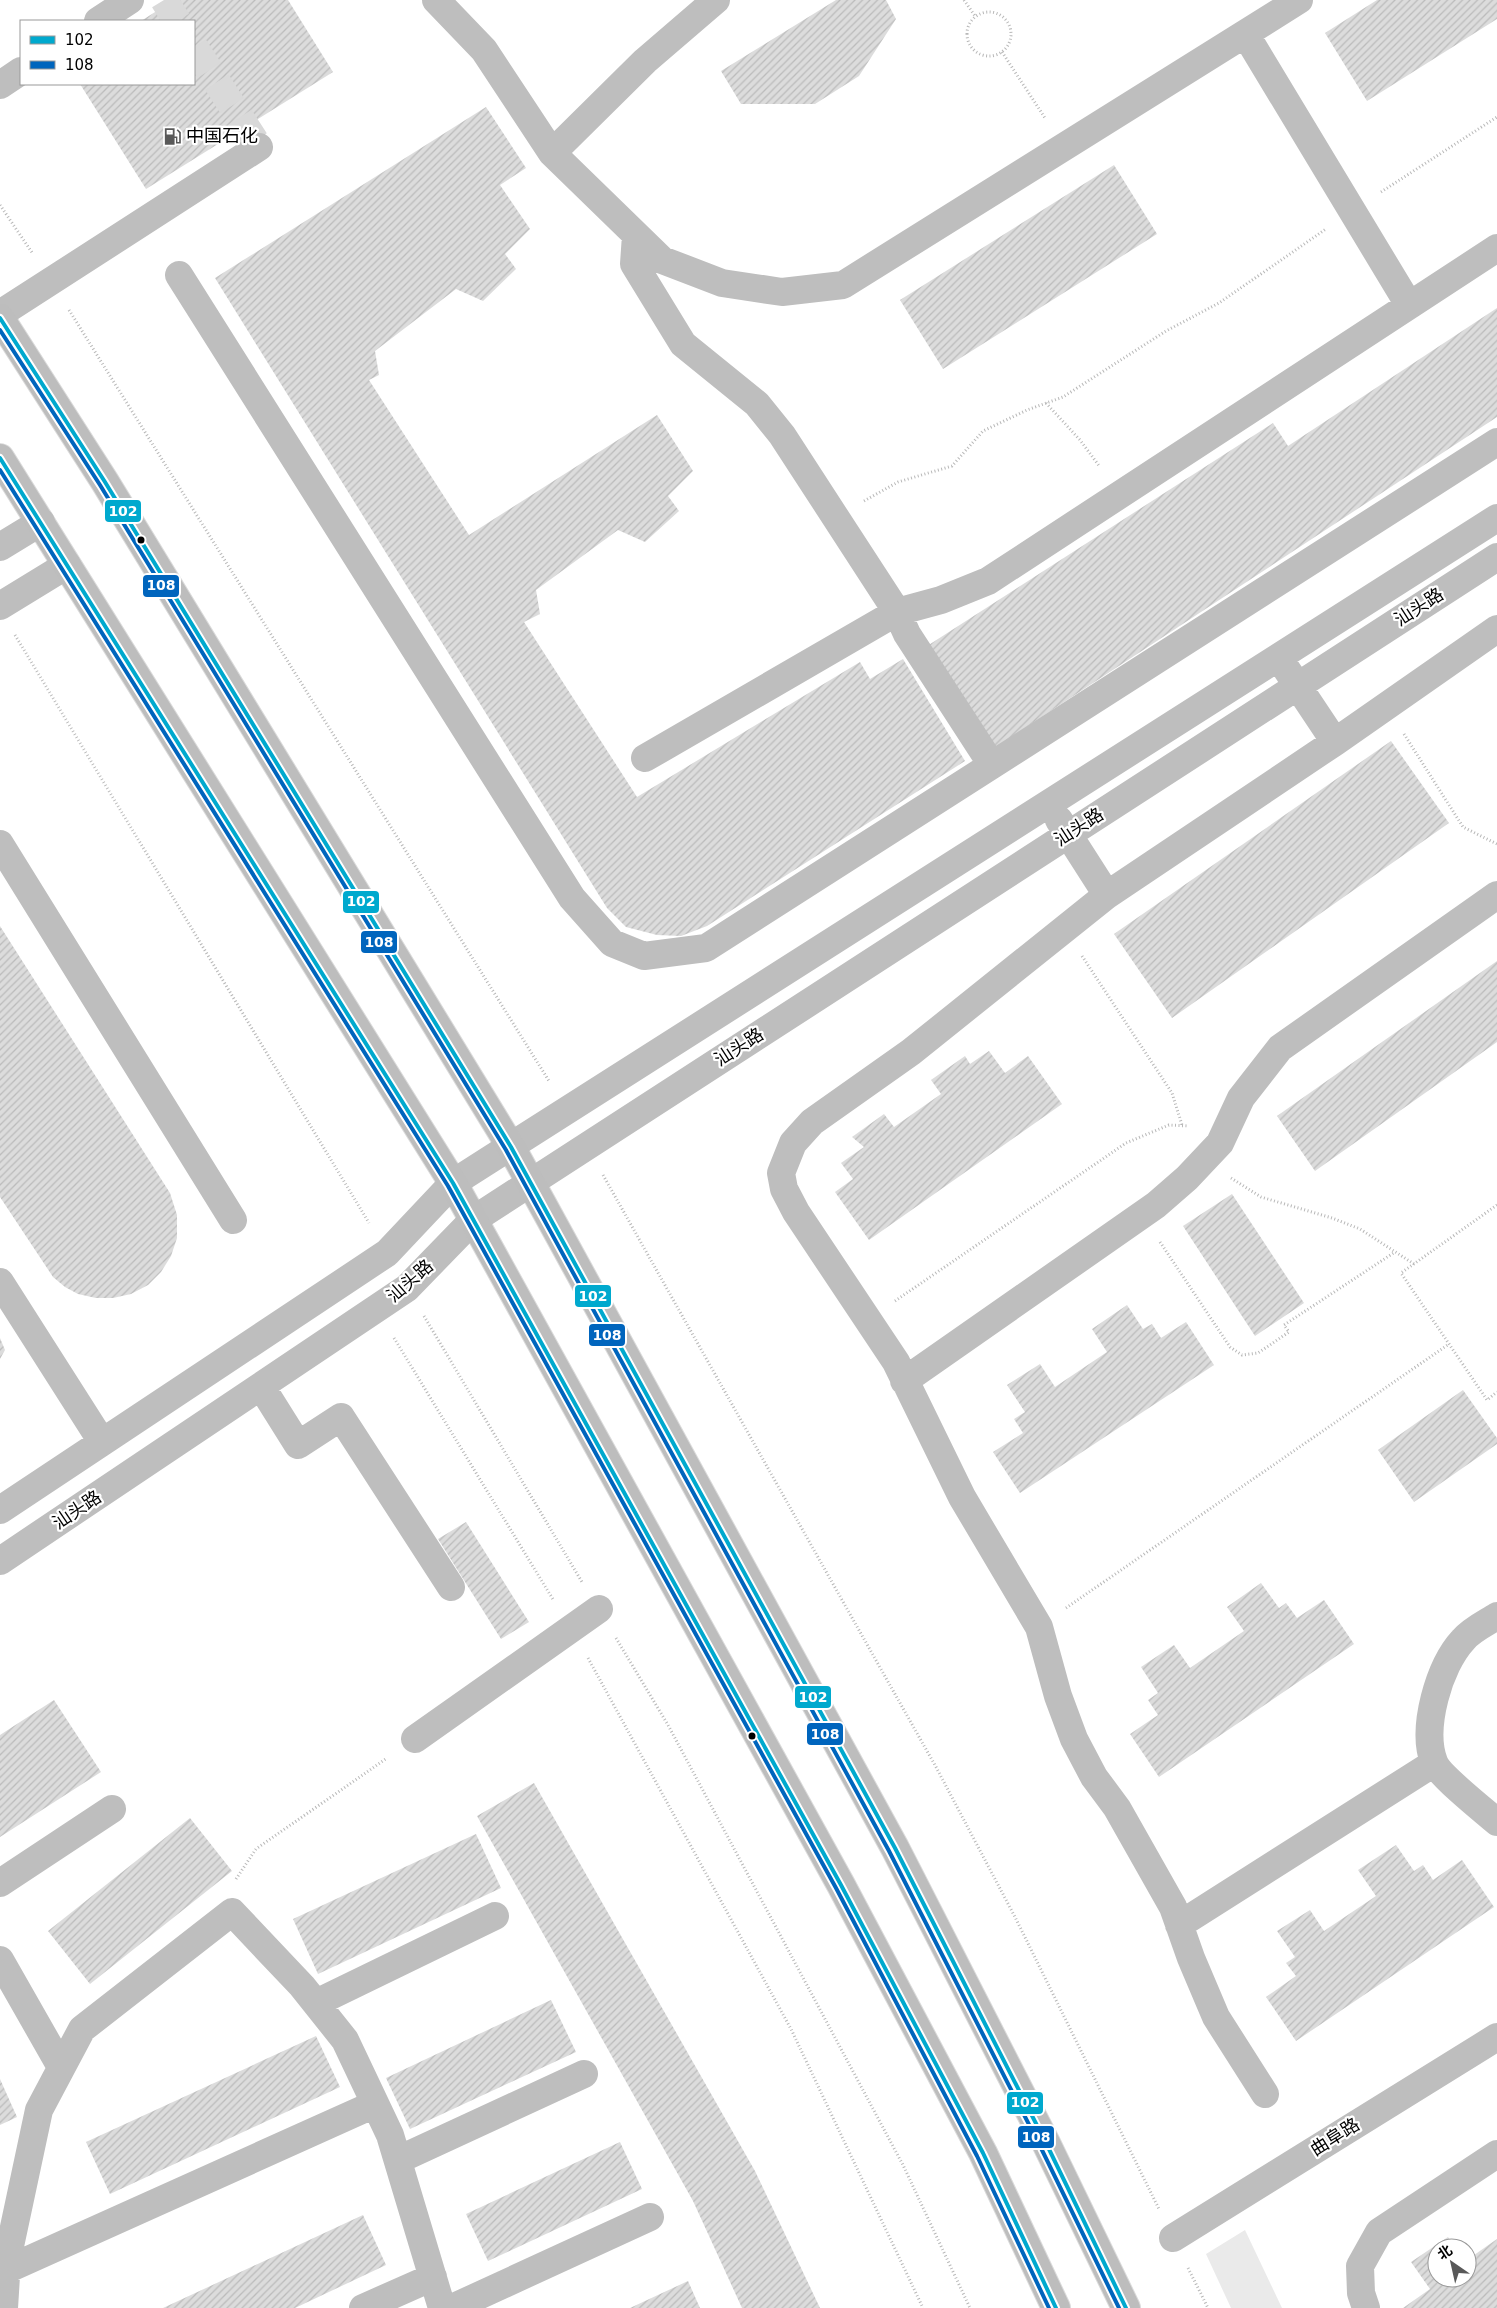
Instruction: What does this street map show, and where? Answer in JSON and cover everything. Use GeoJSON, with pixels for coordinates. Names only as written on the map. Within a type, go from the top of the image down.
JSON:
{"type":"FeatureCollection","features":[{"type":"Feature","properties":{"kind":"main road"},"geometry":{"type":"LineString","coordinates":[[0,318],[120,508],[512,1146],[895,1848],[1046,2143],[1126,2308]]}},
{"type":"Feature","properties":{"kind":"main road"},"geometry":{"type":"LineString","coordinates":[[0,458],[453,1183],[846,1893],[983,2153],[1056,2308]]}},
{"type":"Feature","properties":{"kind":"street"},"geometry":{"type":"LineString","coordinates":[[100,20],[130,0]]}},
{"type":"Feature","properties":{"kind":"street"},"geometry":{"type":"LineString","coordinates":[[436,0],[484,50],[552,153],[662,260],[722,283],[782,292],[843,285],[1246,35],[1299,0]]}},
{"type":"Feature","properties":{"kind":"street"},"geometry":{"type":"LineString","coordinates":[[552,153],[645,61],[716,0]]}},
{"type":"Feature","properties":{"kind":"street"},"geometry":{"type":"LineString","coordinates":[[1246,35],[1409,305]]}},
{"type":"Feature","properties":{"kind":"street"},"geometry":{"type":"LineString","coordinates":[[0,85],[20,72]]}},
{"type":"Feature","properties":{"kind":"street"},"geometry":{"type":"LineString","coordinates":[[0,314],[259,148]]}},
{"type":"Feature","properties":{"kind":"street"},"geometry":{"type":"LineString","coordinates":[[636,234],[634,264],[683,344],[757,404],[782,435],[897,612],[908,634],[992,766]]}},
{"type":"Feature","properties":{"kind":"street"},"geometry":{"type":"LineString","coordinates":[[645,758],[897,612],[941,600],[988,581],[1497,248]]}},
{"type":"Feature","properties":{"kind":"street"},"geometry":{"type":"LineString","coordinates":[[179,275],[572,898],[612,943],[644,956],[706,948],[1497,442]]}},
{"type":"Feature","properties":{"kind":"street","name":"汕头路"},"geometry":{"type":"LineString","coordinates":[[0,1510],[387,1253],[453,1183],[1497,518]]}},
{"type":"Feature","properties":{"kind":"street"},"geometry":{"type":"LineString","coordinates":[[0,547],[40,522]]}},
{"type":"Feature","properties":{"kind":"street","name":"汕头路"},"geometry":{"type":"LineString","coordinates":[[0,1561],[408,1288],[473,1220],[1497,557]]}},
{"type":"Feature","properties":{"kind":"street"},"geometry":{"type":"LineString","coordinates":[[5,617],[67,565]]}},
{"type":"Feature","properties":{"kind":"street"},"geometry":{"type":"LineString","coordinates":[[1265,2094],[1216,2017],[1191,1958],[1173,1907],[1117,1808],[1094,1777],[1074,1739],[1058,1696],[1039,1627],[962,1497],[896,1362],[796,1212],[784,1189],[781,1173],[793,1143],[812,1122],[912,1052],[1107,896],[1335,742],[1497,629]]}},
{"type":"Feature","properties":{"kind":"street"},"geometry":{"type":"LineString","coordinates":[[1279,658],[1335,742]]}},
{"type":"Feature","properties":{"kind":"street"},"geometry":{"type":"LineString","coordinates":[[1048,804],[1107,896]]}},
{"type":"Feature","properties":{"kind":"street"},"geometry":{"type":"LineString","coordinates":[[0,844],[232,1220]]}},
{"type":"Feature","properties":{"kind":"street"},"geometry":{"type":"LineString","coordinates":[[904,1381],[1156,1205],[1211,1152],[1241,1098],[1280,1048],[1497,895]]}},
{"type":"Feature","properties":{"kind":"street"},"geometry":{"type":"LineString","coordinates":[[0,1282],[102,1442]]}},
{"type":"Feature","properties":{"kind":"street"},"geometry":{"type":"LineString","coordinates":[[261,1386],[298,1445],[341,1417],[451,1587]]}},
{"type":"Feature","properties":{"kind":"street"},"geometry":{"type":"LineString","coordinates":[[415,1739],[599,1609]]}},
{"type":"Feature","properties":{"kind":"street"},"geometry":{"type":"LineString","coordinates":[[1497,1616],[1463,1639],[1444,1669],[1432,1709],[1430,1740],[1434,1763],[1471,1801],[1497,1822]]}},
{"type":"Feature","properties":{"kind":"street"},"geometry":{"type":"LineString","coordinates":[[1179,1925],[1434,1763]]}},
{"type":"Feature","properties":{"kind":"street"},"geometry":{"type":"LineString","coordinates":[[0,1883],[112,1809]]}},
{"type":"Feature","properties":{"kind":"street"},"geometry":{"type":"LineString","coordinates":[[4,2308],[9,2211],[39,2110],[82,2029],[232,1912],[316,2003],[345,2040],[390,2135],[442,2308]]}},
{"type":"Feature","properties":{"kind":"street"},"geometry":{"type":"LineString","coordinates":[[316,2003],[495,1916]]}},
{"type":"Feature","properties":{"kind":"street"},"geometry":{"type":"LineString","coordinates":[[0,1960],[62,2067]]}},
{"type":"Feature","properties":{"kind":"street","name":"曲阜路"},"geometry":{"type":"LineString","coordinates":[[1174,2238],[1497,2037]]}},
{"type":"Feature","properties":{"kind":"street"},"geometry":{"type":"LineString","coordinates":[[398,2160],[584,2074]]}},
{"type":"Feature","properties":{"kind":"street"},"geometry":{"type":"LineString","coordinates":[[6,2270],[375,2104]]}},
{"type":"Feature","properties":{"kind":"street"},"geometry":{"type":"LineString","coordinates":[[1366,2308],[1361,2293],[1360,2266],[1379,2232],[1497,2154]]}},
{"type":"Feature","properties":{"kind":"street"},"geometry":{"type":"LineString","coordinates":[[452,2308],[650,2217]]}},
{"type":"Feature","properties":{"kind":"street"},"geometry":{"type":"LineString","coordinates":[[363,2308],[432,2277]]}},
{"type":"Feature","properties":{"kind":"path"},"geometry":{"type":"LineString","coordinates":[[964,0],[975,16]]}},
{"type":"Feature","properties":{"kind":"path"},"geometry":{"type":"LineString","coordinates":[[981,12],[995,12],[1007,20],[1012,33],[1008,46],[1002,52],[996,55],[981,55],[969,44],[967,29],[975,16],[981,12]]}},
{"type":"Feature","properties":{"kind":"path"},"geometry":{"type":"LineString","coordinates":[[1002,52],[1064,148]]}},
{"type":"Feature","properties":{"kind":"path"},"geometry":{"type":"LineString","coordinates":[[835,516],[898,482],[952,466],[983,431],[1063,397],[1166,331],[1220,303],[1352,211],[1497,118]]}},
{"type":"Feature","properties":{"kind":"path"},"geometry":{"type":"LineString","coordinates":[[0,205],[51,282],[567,1111]]}},
{"type":"Feature","properties":{"kind":"path"},"geometry":{"type":"LineString","coordinates":[[1046,403],[1080,440],[1121,494]]}},
{"type":"Feature","properties":{"kind":"path"},"geometry":{"type":"LineString","coordinates":[[5,617],[387,1253]]}},
{"type":"Feature","properties":{"kind":"path"},"geometry":{"type":"LineString","coordinates":[[1386,706],[1463,827],[1497,844]]}},
{"type":"Feature","properties":{"kind":"path"},"geometry":{"type":"LineString","coordinates":[[1064,929],[1172,1093],[1182,1125]]}},
{"type":"Feature","properties":{"kind":"path"},"geometry":{"type":"LineString","coordinates":[[868,1320],[1126,1143],[1169,1125],[1195,1126],[1211,1152],[1261,1197],[1332,1218],[1360,1229],[1414,1264]]}},
{"type":"Feature","properties":{"kind":"path"},"geometry":{"type":"LineString","coordinates":[[587,1146],[936,1767],[1015,1917],[1208,2308]]}},
{"type":"Feature","properties":{"kind":"path"},"geometry":{"type":"LineString","coordinates":[[1497,1205],[1401,1273],[1486,1400],[1497,1392]]}},
{"type":"Feature","properties":{"kind":"path"},"geometry":{"type":"LineString","coordinates":[[1142,1215],[1230,1347],[1242,1355],[1258,1353],[1289,1332],[1284,1326],[1395,1252]]}},
{"type":"Feature","properties":{"kind":"path"},"geometry":{"type":"LineString","coordinates":[[408,1288],[668,1724],[903,2165],[970,2308]]}},
{"type":"Feature","properties":{"kind":"path"},"geometry":{"type":"LineString","coordinates":[[376,1309],[612,1699],[791,2029],[923,2308]]}},
{"type":"Feature","properties":{"kind":"path"},"geometry":{"type":"LineString","coordinates":[[1039,1627],[1449,1344]]}},
{"type":"Feature","properties":{"kind":"path"},"geometry":{"type":"LineString","coordinates":[[232,1912],[235,1880],[256,1849],[415,1739]]}},
{"type":"Feature","properties":{"kind":"shaded area"},"geometry":{"type":"Polygon","coordinates":[[[1245,2230],[1282,2308],[1231,2308],[1206,2254],[1245,2230]]]}},
{"type":"Feature","properties":{"kind":"building","name":"中国石化"},"geometry":{"type":"Polygon","coordinates":[[[174,0],[288,0],[333,72],[146,189],[81,85],[195,85],[195,20],[143,20],[174,0]]]}},
{"type":"Feature","properties":{"kind":"building"},"geometry":{"type":"Polygon","coordinates":[[[836,0],[886,0],[896,19],[859,76],[815,104],[741,104],[721,71],[836,0]]]}},
{"type":"Feature","properties":{"kind":"building"},"geometry":{"type":"Polygon","coordinates":[[[1377,0],[1497,0],[1497,19],[1367,101],[1325,33],[1377,0]]]}},
{"type":"Feature","properties":{"kind":"building"},"geometry":{"type":"Polygon","coordinates":[[[486,107],[526,168],[500,185],[530,229],[505,254],[516,269],[483,301],[456,289],[375,351],[379,375],[369,380],[469,535],[657,415],[693,471],[668,496],[679,511],[645,542],[618,530],[536,590],[540,614],[524,622],[637,797],[860,662],[870,679],[903,659],[965,761],[707,926],[681,936],[657,935],[626,927],[607,908],[215,278],[486,107]]]}},
{"type":"Feature","properties":{"kind":"building"},"geometry":{"type":"Polygon","coordinates":[[[1114,165],[1157,234],[943,369],[900,300],[1114,165]]]}},
{"type":"Feature","properties":{"kind":"building"},"geometry":{"type":"Polygon","coordinates":[[[1497,308],[1497,417],[990,751],[924,648],[1273,423],[1288,446],[1497,308]]]}},
{"type":"Feature","properties":{"kind":"building"},"geometry":{"type":"Polygon","coordinates":[[[1391,741],[1449,823],[1172,1018],[1114,934],[1391,741]]]}},
{"type":"Feature","properties":{"kind":"building"},"geometry":{"type":"Polygon","coordinates":[[[0,926],[170,1193],[177,1215],[177,1238],[171,1256],[161,1272],[148,1285],[131,1294],[113,1298],[96,1298],[78,1294],[65,1287],[53,1277],[0,1197],[0,926]]]}},
{"type":"Feature","properties":{"kind":"building"},"geometry":{"type":"Polygon","coordinates":[[[1497,961],[1497,1042],[1315,1171],[1277,1116],[1497,961]]]}},
{"type":"Feature","properties":{"kind":"building"},"geometry":{"type":"Polygon","coordinates":[[[989,1051],[1005,1073],[1028,1056],[1062,1104],[869,1240],[835,1192],[853,1179],[841,1163],[864,1147],[852,1137],[884,1114],[894,1127],[941,1094],[931,1080],[965,1056],[970,1064],[989,1051]]]}},
{"type":"Feature","properties":{"kind":"building"},"geometry":{"type":"Polygon","coordinates":[[[1232,1194],[1304,1303],[1255,1336],[1183,1226],[1232,1194]]]}},
{"type":"Feature","properties":{"kind":"building"},"geometry":{"type":"Polygon","coordinates":[[[1127,1305],[1143,1329],[1152,1324],[1161,1338],[1186,1322],[1214,1365],[1020,1493],[993,1452],[1023,1433],[1014,1419],[1025,1412],[1007,1385],[1040,1364],[1055,1387],[1107,1352],[1092,1329],[1127,1305]]]}},
{"type":"Feature","properties":{"kind":"building"},"geometry":{"type":"Polygon","coordinates":[[[0,1338],[5,1350],[0,1359],[0,1338]]]}},
{"type":"Feature","properties":{"kind":"building"},"geometry":{"type":"Polygon","coordinates":[[[1463,1390],[1497,1438],[1497,1444],[1414,1502],[1378,1450],[1463,1390]]]}},
{"type":"Feature","properties":{"kind":"building"},"geometry":{"type":"Polygon","coordinates":[[[466,1522],[529,1622],[501,1639],[438,1539],[466,1522]]]}},
{"type":"Feature","properties":{"kind":"building"},"geometry":{"type":"Polygon","coordinates":[[[1261,1583],[1279,1608],[1286,1603],[1297,1618],[1324,1600],[1354,1644],[1159,1777],[1130,1734],[1158,1715],[1148,1700],[1158,1693],[1141,1667],[1174,1645],[1190,1668],[1244,1631],[1227,1607],[1261,1583]]]}},
{"type":"Feature","properties":{"kind":"building"},"geometry":{"type":"Polygon","coordinates":[[[54,1700],[101,1772],[0,1837],[0,1735],[54,1700]]]}},
{"type":"Feature","properties":{"kind":"building"},"geometry":{"type":"Polygon","coordinates":[[[534,1783],[755,2171],[820,2308],[742,2308],[693,2201],[477,1816],[534,1783]]]}},
{"type":"Feature","properties":{"kind":"building"},"geometry":{"type":"Polygon","coordinates":[[[190,1818],[232,1871],[90,1984],[48,1931],[190,1818]]]}},
{"type":"Feature","properties":{"kind":"building"},"geometry":{"type":"Polygon","coordinates":[[[476,1834],[501,1888],[318,1974],[293,1919],[476,1834]]]}},
{"type":"Feature","properties":{"kind":"building"},"geometry":{"type":"Polygon","coordinates":[[[1396,1845],[1414,1871],[1423,1865],[1433,1880],[1462,1860],[1494,1907],[1296,2041],[1266,1997],[1296,1976],[1286,1963],[1295,1957],[1277,1931],[1310,1910],[1324,1931],[1376,1896],[1358,1870],[1396,1845]]]}},
{"type":"Feature","properties":{"kind":"building"},"geometry":{"type":"Polygon","coordinates":[[[551,2000],[576,2052],[410,2129],[386,2078],[551,2000]]]}},
{"type":"Feature","properties":{"kind":"building"},"geometry":{"type":"Polygon","coordinates":[[[316,2036],[340,2087],[110,2194],[86,2142],[316,2036]]]}},
{"type":"Feature","properties":{"kind":"building"},"geometry":{"type":"Polygon","coordinates":[[[0,2079],[17,2117],[0,2125],[0,2079]]]}},
{"type":"Feature","properties":{"kind":"building"},"geometry":{"type":"Polygon","coordinates":[[[620,2142],[642,2189],[488,2261],[466,2214],[620,2142]]]}},
{"type":"Feature","properties":{"kind":"building"},"geometry":{"type":"Polygon","coordinates":[[[363,2215],[386,2265],[295,2308],[163,2308],[363,2215]]]}},
{"type":"Feature","properties":{"kind":"building"},"geometry":{"type":"Polygon","coordinates":[[[1497,2239],[1497,2308],[1403,2308],[1430,2289],[1477,2288],[1477,2253],[1497,2239]]]}},
{"type":"Feature","properties":{"kind":"building"},"geometry":{"type":"Polygon","coordinates":[[[1427,2251],[1427,2285],[1411,2262],[1427,2251]]]}},
{"type":"Feature","properties":{"kind":"building"},"geometry":{"type":"Polygon","coordinates":[[[688,2281],[700,2308],[630,2308],[688,2281]]]}},
{"type":"Feature","properties":{"kind":"tunnel"},"geometry":{"type":"LineString","coordinates":[[164,0],[176,20]]}},
{"type":"Feature","properties":{"kind":"tunnel"},"geometry":{"type":"LineString","coordinates":[[195,49],[259,147]]}},
{"type":"Feature","properties":{"kind":"transit line","name":"102"},"geometry":{"type":"LineString","coordinates":[[0,318],[105,482],[511,1147],[895,1848],[1046,2143],[1126,2308]]}},
{"type":"Feature","properties":{"kind":"transit line","name":"108"},"geometry":{"type":"LineString","coordinates":[[0,330],[100,485],[506,1150],[889,1851],[1040,2146],[1119,2308]]}},
{"type":"Feature","properties":{"kind":"transit line","name":"102"},"geometry":{"type":"LineString","coordinates":[[0,458],[453,1183],[841,1885],[983,2153],[1056,2308]]}},
{"type":"Feature","properties":{"kind":"transit line","name":"108"},"geometry":{"type":"LineString","coordinates":[[0,470],[448,1186],[836,1888],[977,2156],[1049,2308]]}},
{"type":"Feature","properties":{"kind":"place","name":"中国石化"},"geometry":{"type":"Point","coordinates":[172,136]}}]}
